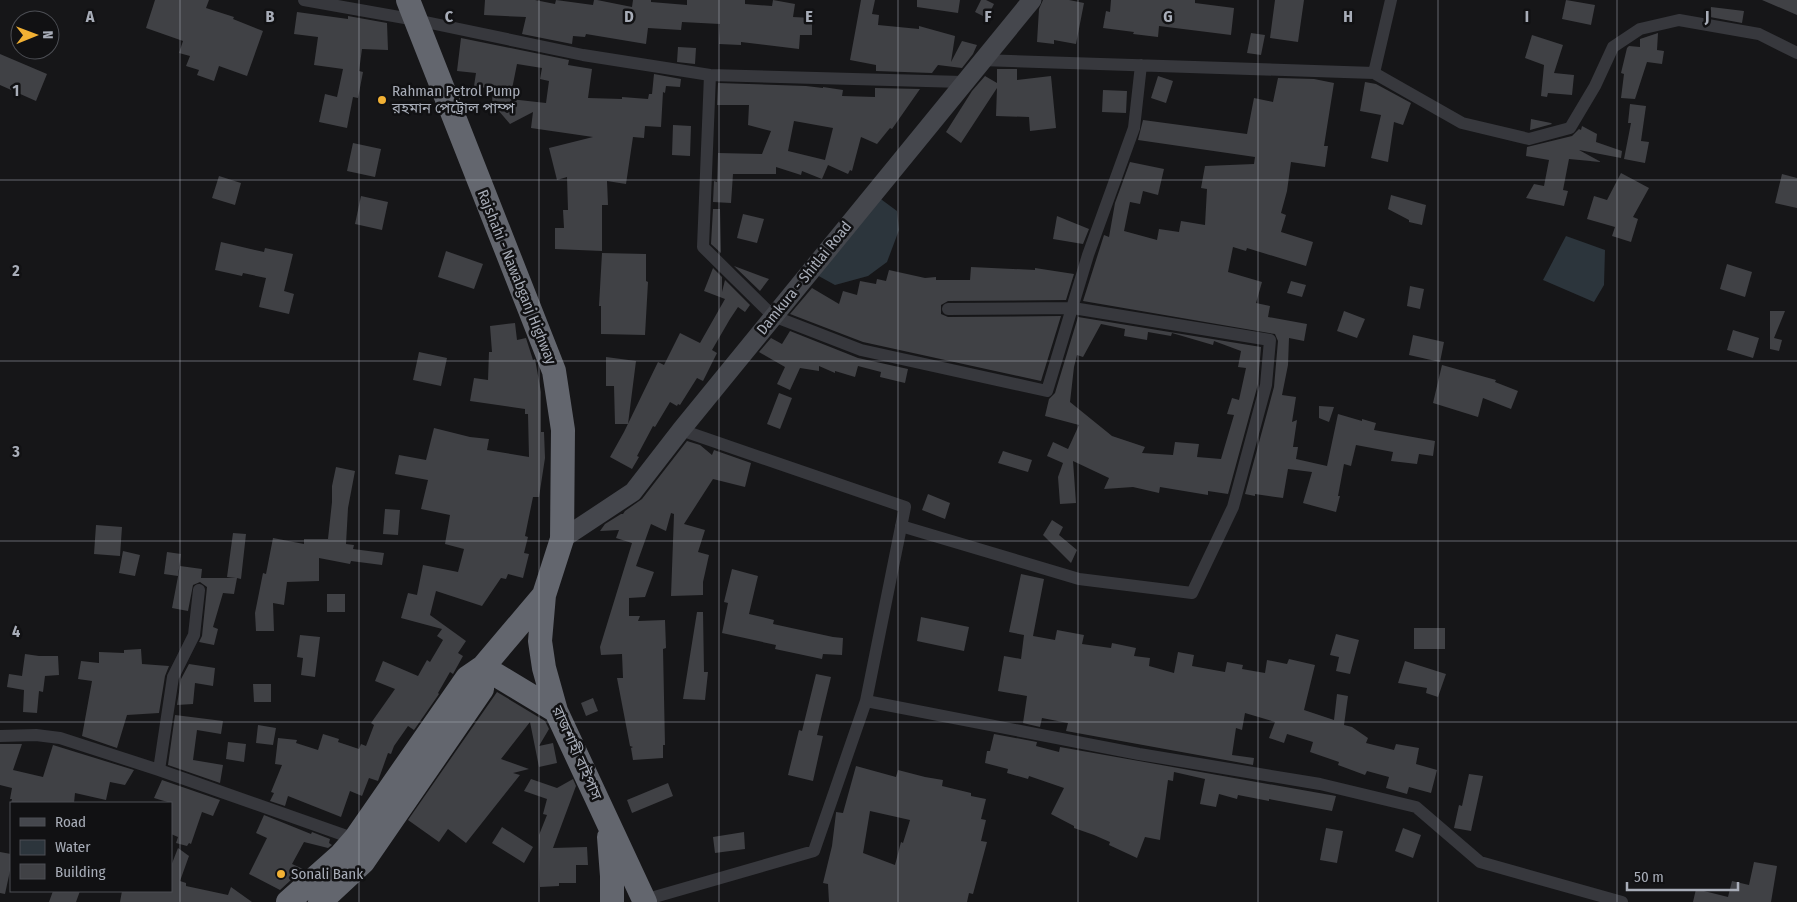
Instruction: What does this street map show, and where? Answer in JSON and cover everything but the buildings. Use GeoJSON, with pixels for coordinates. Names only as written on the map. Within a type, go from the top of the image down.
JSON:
{"type":"FeatureCollection","features":[{"type":"Feature","properties":{"kind":"highway","name":"Rajshahi - Nawabganj Highway"},"geometry":{"type":"LineString","coordinates":[[412,10],[554,371],[563,430],[562,539],[544,595]]}},
{"type":"Feature","properties":{"kind":"highway"},"geometry":{"type":"LineString","coordinates":[[288,902],[341,855],[467,678],[483,667],[544,595]]}},
{"type":"Feature","properties":{"kind":"highway","name":"রাজশাহী বাইপাস"},"geometry":{"type":"LineString","coordinates":[[544,595],[540,641],[544,668],[556,711],[644,901]]}},
{"type":"Feature","properties":{"kind":"highway"},"geometry":{"type":"LineString","coordinates":[[483,667],[556,711]]}},
{"type":"Feature","properties":{"kind":"highway"},"geometry":{"type":"LineString","coordinates":[[320,902],[363,862],[482,689],[483,667]]}},
{"type":"Feature","properties":{"kind":"highway"},"geometry":{"type":"LineString","coordinates":[[607,821],[612,876],[612,902]]}},
{"type":"Feature","properties":{"kind":"street"},"geometry":{"type":"LineString","coordinates":[[304,0],[412,10],[583,55],[710,74],[963,82]]}},
{"type":"Feature","properties":{"kind":"street","name":"Damkura - Shitlai Road"},"geometry":{"type":"LineString","coordinates":[[562,539],[633,492],[680,430],[1032,0]]}},
{"type":"Feature","properties":{"kind":"street"},"geometry":{"type":"LineString","coordinates":[[1374,73],[1391,0]]}},
{"type":"Feature","properties":{"kind":"street"},"geometry":{"type":"LineString","coordinates":[[981,60],[1374,73],[1462,123],[1528,138],[1570,128],[1595,86],[1613,47],[1640,28],[1679,20],[1759,34],[1797,53]]}},
{"type":"Feature","properties":{"kind":"street"},"geometry":{"type":"LineString","coordinates":[[710,74],[703,247],[773,316],[861,350],[1047,390],[1088,255],[1134,128],[1141,65]]}},
{"type":"Feature","properties":{"kind":"street"},"geometry":{"type":"LineString","coordinates":[[901,526],[1079,579],[1192,593],[1233,507],[1266,385],[1270,340],[1073,308],[948,309]]}},
{"type":"Feature","properties":{"kind":"street"},"geometry":{"type":"LineString","coordinates":[[644,901],[814,851],[866,701],[905,507],[680,430]]}},
{"type":"Feature","properties":{"kind":"street"},"geometry":{"type":"LineString","coordinates":[[159,770],[173,677],[194,635],[199,590]]}},
{"type":"Feature","properties":{"kind":"street"},"geometry":{"type":"LineString","coordinates":[[866,701],[1139,754],[1320,784],[1416,807],[1480,862],[1622,902]]}},
{"type":"Feature","properties":{"kind":"street"},"geometry":{"type":"LineString","coordinates":[[0,736],[36,735],[60,738],[159,770],[354,839]]}},
{"type":"Feature","properties":{"kind":"water"},"geometry":{"type":"Polygon","coordinates":[[[878,197],[897,211],[899,230],[887,262],[868,276],[835,285],[815,274],[878,197]]]}},
{"type":"Feature","properties":{"kind":"water"},"geometry":{"type":"Polygon","coordinates":[[[1566,236],[1605,250],[1604,285],[1594,302],[1543,280],[1566,236]]]}},
{"type":"Feature","properties":{"kind":"place","name":"Rahman Petrol Pump রহমান পেট্রোল পাম্প"},"geometry":{"type":"Point","coordinates":[382,100]}},
{"type":"Feature","properties":{"kind":"place","name":"Sonali Bank"},"geometry":{"type":"Point","coordinates":[281,874]}}]}
